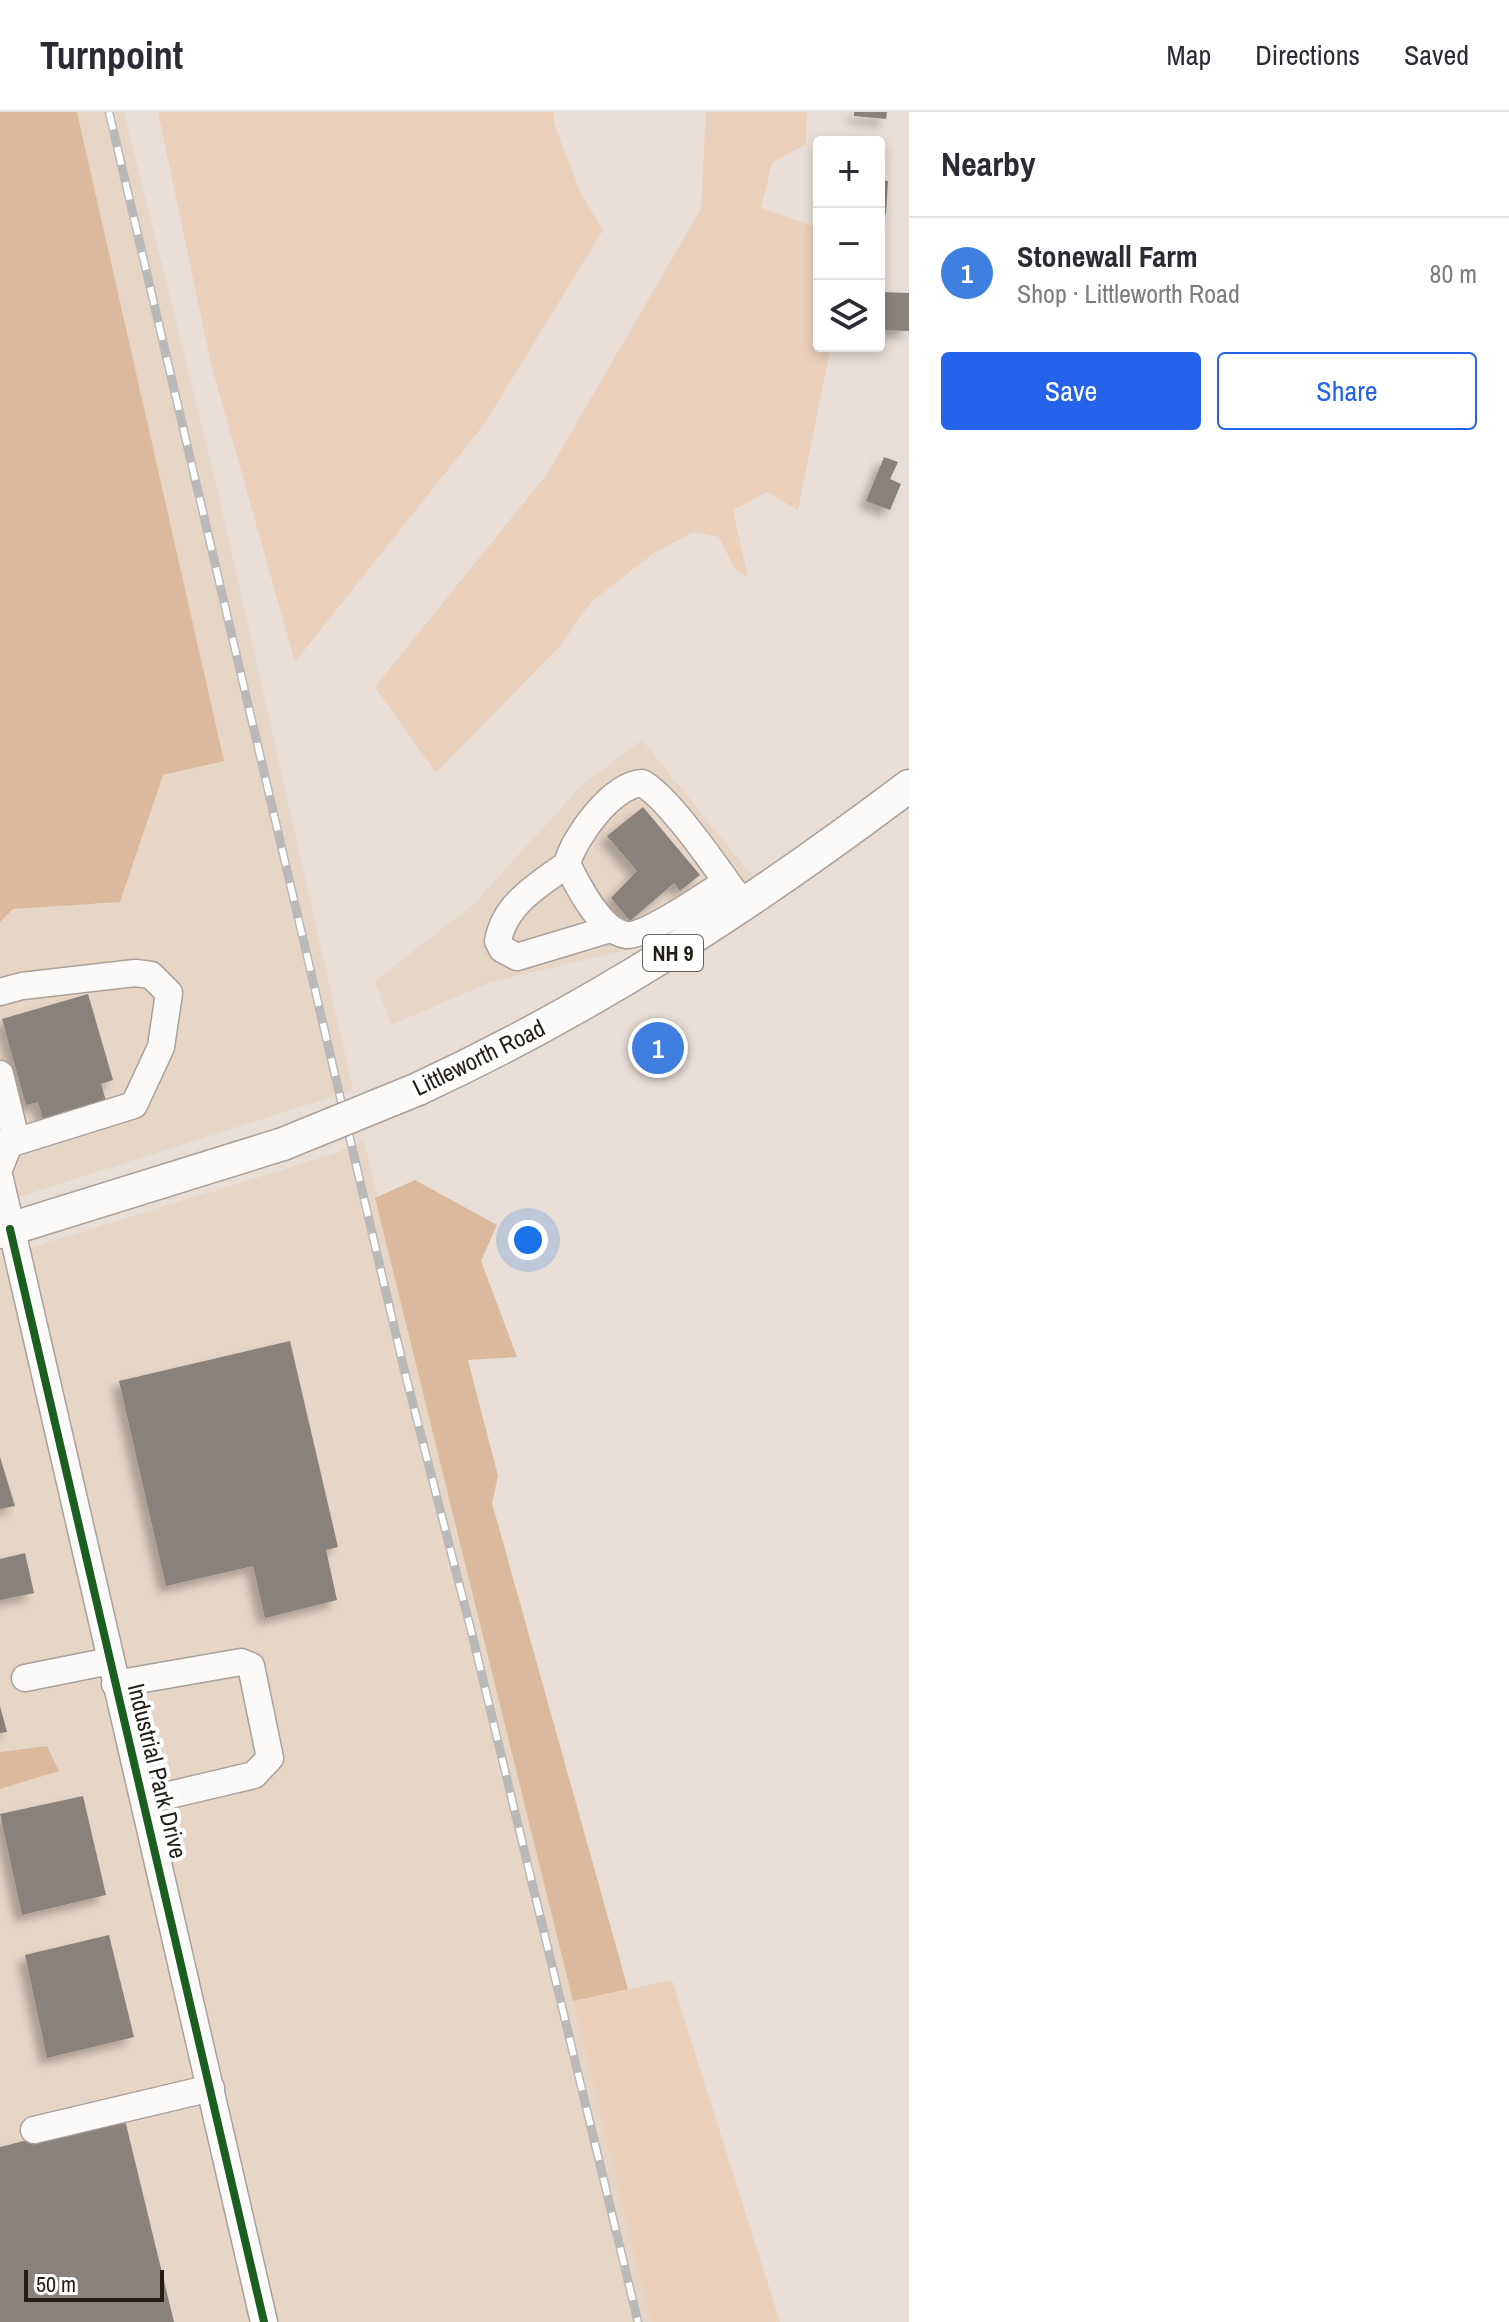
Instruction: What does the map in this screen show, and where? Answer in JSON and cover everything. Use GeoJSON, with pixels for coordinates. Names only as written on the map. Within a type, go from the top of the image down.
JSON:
{"type":"FeatureCollection","features":[{"type":"Feature","properties":{"kind":"main road","name":"Littleworth Road"},"geometry":{"type":"LineString","coordinates":[[5,1231],[283,1144],[418,1089],[605,994],[735,894],[909,786]]}},
{"type":"Feature","properties":{"kind":"street"},"geometry":{"type":"LineString","coordinates":[[642,783],[693,838],[735,894],[633,934],[610,929],[517,957],[502,949],[498,941],[507,914],[520,899],[567,864],[577,838],[589,822],[624,790],[642,783]]}},
{"type":"Feature","properties":{"kind":"street"},"geometry":{"type":"LineString","coordinates":[[567,864],[610,929]]}},
{"type":"Feature","properties":{"kind":"street"},"geometry":{"type":"LineString","coordinates":[[0,992],[22,986],[135,973],[151,975],[169,993],[161,1047],[134,1105],[12,1143]]}},
{"type":"Feature","properties":{"kind":"street"},"geometry":{"type":"LineString","coordinates":[[0,1074],[14,1121],[12,1143],[0,1167]]}},
{"type":"Feature","properties":{"kind":"street","name":"Industrial Park Drive"},"geometry":{"type":"LineString","coordinates":[[0,1179],[5,1231],[144,1801],[264,2322]]}},
{"type":"Feature","properties":{"kind":"street"},"geometry":{"type":"LineString","coordinates":[[25,1678],[241,1662],[251,1666],[270,1758],[266,1766],[254,1775],[144,1801]]}},
{"type":"Feature","properties":{"kind":"street"},"geometry":{"type":"LineString","coordinates":[[34,2130],[211,2088]]}},
{"type":"Feature","properties":{"kind":"shaded area"},"geometry":{"type":"Polygon","coordinates":[[[0,112],[77,112],[224,761],[163,775],[120,902],[13,909],[0,922],[0,112]]]}},
{"type":"Feature","properties":{"kind":"shaded area"},"geometry":{"type":"Polygon","coordinates":[[[77,112],[124,112],[215,479],[353,1090],[0,1203],[0,922],[13,909],[120,902],[163,775],[224,761],[77,112]]]}},
{"type":"Feature","properties":{"kind":"shaded area"},"geometry":{"type":"Polygon","coordinates":[[[158,112],[553,112],[554,124],[581,194],[603,230],[485,423],[295,662],[211,364],[158,112]]]}},
{"type":"Feature","properties":{"kind":"shaded area"},"geometry":{"type":"Polygon","coordinates":[[[706,112],[807,112],[806,144],[772,163],[761,208],[813,226],[813,352],[830,352],[798,510],[767,492],[733,510],[748,578],[735,569],[719,537],[693,532],[654,553],[591,602],[561,645],[436,773],[375,687],[547,474],[701,209],[706,112]]]}},
{"type":"Feature","properties":{"kind":"shaded area"},"geometry":{"type":"Polygon","coordinates":[[[642,740],[753,877],[630,949],[491,982],[391,1025],[375,981],[474,904],[581,786],[642,740]]]}},
{"type":"Feature","properties":{"kind":"shaded area"},"geometry":{"type":"Polygon","coordinates":[[[364,1141],[651,2322],[0,2322],[0,1789],[59,1770],[47,1746],[0,1752],[0,1257],[336,1153],[364,1141]]]}},
{"type":"Feature","properties":{"kind":"shaded area"},"geometry":{"type":"Polygon","coordinates":[[[415,1180],[497,1225],[481,1261],[517,1357],[468,1360],[498,1476],[492,1503],[628,1989],[573,2001],[375,1198],[415,1180]]]}},
{"type":"Feature","properties":{"kind":"shaded area"},"geometry":{"type":"Polygon","coordinates":[[[47,1746],[59,1771],[0,1789],[0,1752],[47,1746]]]}},
{"type":"Feature","properties":{"kind":"shaded area"},"geometry":{"type":"Polygon","coordinates":[[[672,1980],[780,2322],[651,2322],[573,2001],[672,1980]]]}},
{"type":"Feature","properties":{"kind":"building"},"geometry":{"type":"Polygon","coordinates":[[[854,112],[887,112],[886,119],[854,116],[854,112]]]}},
{"type":"Feature","properties":{"kind":"building"},"geometry":{"type":"Polygon","coordinates":[[[885,181],[888,181],[886,214],[885,181]]]}},
{"type":"Feature","properties":{"kind":"building"},"geometry":{"type":"Polygon","coordinates":[[[885,292],[909,293],[909,331],[885,330],[885,292]]]}},
{"type":"Feature","properties":{"kind":"building"},"geometry":{"type":"Polygon","coordinates":[[[884,457],[898,462],[890,479],[901,484],[890,510],[866,501],[884,457]]]}},
{"type":"Feature","properties":{"kind":"building"},"geometry":{"type":"Polygon","coordinates":[[[643,807],[700,875],[680,891],[674,883],[630,921],[611,898],[637,871],[607,836],[643,807]]]}},
{"type":"Feature","properties":{"kind":"building"},"geometry":{"type":"Polygon","coordinates":[[[88,994],[113,1080],[101,1084],[106,1101],[43,1119],[38,1102],[26,1105],[2,1019],[88,994]]]}},
{"type":"Feature","properties":{"kind":"building"},"geometry":{"type":"Polygon","coordinates":[[[290,1341],[338,1547],[326,1550],[337,1600],[265,1618],[253,1566],[166,1586],[119,1381],[290,1341]]]}},
{"type":"Feature","properties":{"kind":"building"},"geometry":{"type":"Polygon","coordinates":[[[0,1457],[15,1506],[0,1509],[0,1457]]]}},
{"type":"Feature","properties":{"kind":"building"},"geometry":{"type":"Polygon","coordinates":[[[25,1553],[34,1593],[0,1600],[0,1559],[25,1553]]]}},
{"type":"Feature","properties":{"kind":"building"},"geometry":{"type":"Polygon","coordinates":[[[0,1706],[7,1732],[0,1733],[0,1706]]]}},
{"type":"Feature","properties":{"kind":"building"},"geometry":{"type":"Polygon","coordinates":[[[83,1796],[106,1895],[22,1915],[0,1814],[83,1796]]]}},
{"type":"Feature","properties":{"kind":"building"},"geometry":{"type":"Polygon","coordinates":[[[109,1935],[134,2037],[47,2058],[25,1955],[109,1935]]]}},
{"type":"Feature","properties":{"kind":"building"},"geometry":{"type":"Polygon","coordinates":[[[124,2116],[174,2322],[0,2322],[0,2147],[124,2116]]]}},
{"type":"Feature","properties":{"kind":"railway"},"geometry":{"type":"LineString","coordinates":[[109,112],[404,1369],[472,1634],[638,2322]]}},
{"type":"Feature","properties":{"kind":"cycle path"},"geometry":{"type":"LineString","coordinates":[[10,1229],[264,2322]]}},
{"type":"Feature","properties":{"kind":"place","name":"Stonewall Farm"},"geometry":{"type":"Point","coordinates":[658,1048]}}]}
